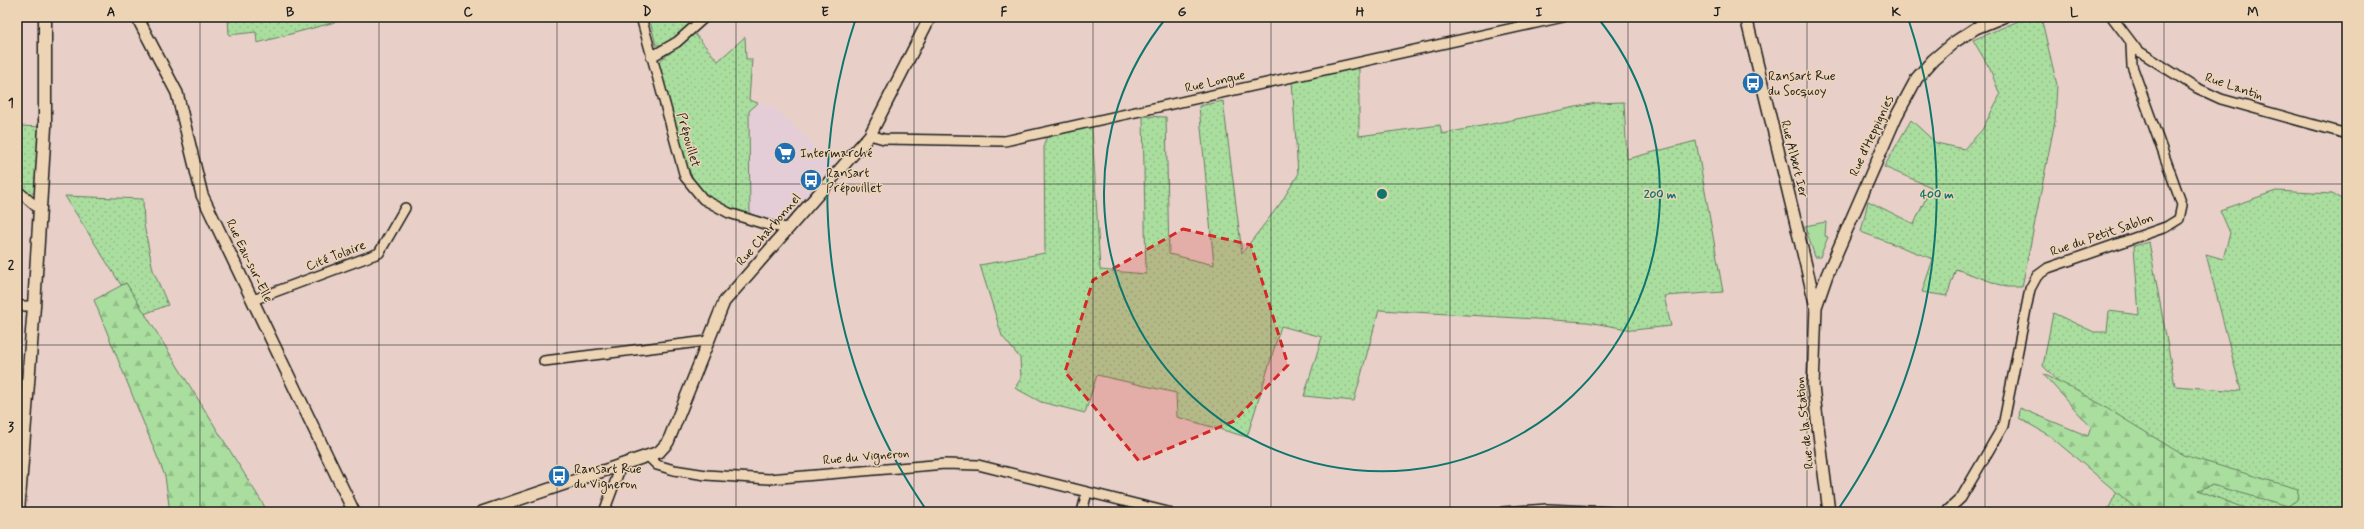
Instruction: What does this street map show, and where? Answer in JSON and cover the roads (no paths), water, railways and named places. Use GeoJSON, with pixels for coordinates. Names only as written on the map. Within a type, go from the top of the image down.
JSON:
{"type":"FeatureCollection","features":[{"type":"Feature","properties":{"kind":"main road"},"geometry":{"type":"LineString","coordinates":[[17,510],[18,479],[34,306],[45,127],[45,17]]}},
{"type":"Feature","properties":{"kind":"street","name":"Rue Eau-sur-Elle"},"geometry":{"type":"LineString","coordinates":[[137,17],[177,93],[202,196],[311,426],[354,512]]}},
{"type":"Feature","properties":{"kind":"street","name":"Prépouillet"},"geometry":{"type":"LineString","coordinates":[[641,17],[685,177],[703,200],[729,213],[771,226],[789,228]]}},
{"type":"Feature","properties":{"kind":"street"},"geometry":{"type":"LineString","coordinates":[[651,57],[677,42],[705,17]]}},
{"type":"Feature","properties":{"kind":"street","name":"Rue Charbonnel"},"geometry":{"type":"LineString","coordinates":[[482,512],[590,474],[649,457],[659,452],[668,442],[724,302],[870,135],[930,17]]}},
{"type":"Feature","properties":{"kind":"street","name":"Rue Longue"},"geometry":{"type":"LineString","coordinates":[[870,135],[884,139],[1005,141],[1563,17]]}},
{"type":"Feature","properties":{"kind":"street","name":"Rue Albert Ier"},"geometry":{"type":"LineString","coordinates":[[1746,17],[1816,307]]}},
{"type":"Feature","properties":{"kind":"street","name":"Rue d'Heppignies"},"geometry":{"type":"LineString","coordinates":[[1816,307],[1847,227],[1896,117],[1916,78],[1933,60],[1953,43],[1976,28],[2003,17]]}},
{"type":"Feature","properties":{"kind":"street","name":"Rue Lantin"},"geometry":{"type":"LineString","coordinates":[[2112,17],[2131,45],[2174,75],[2222,99],[2347,134]]}},
{"type":"Feature","properties":{"kind":"street","name":"Rue du Petit Sablon"},"geometry":{"type":"LineString","coordinates":[[1946,512],[1960,498],[2003,426],[2030,289],[2037,276],[2048,268],[2166,227],[2179,219],[2182,205],[2132,66],[2131,45]]}},
{"type":"Feature","properties":{"kind":"street"},"geometry":{"type":"LineString","coordinates":[[17,190],[40,209]]}},
{"type":"Feature","properties":{"kind":"street","name":"Cité Tolaire"},"geometry":{"type":"LineString","coordinates":[[252,300],[379,254],[405,208]]}},
{"type":"Feature","properties":{"kind":"street"},"geometry":{"type":"LineString","coordinates":[[17,306],[34,306]]}},
{"type":"Feature","properties":{"kind":"street","name":"Rue de la Station"},"geometry":{"type":"LineString","coordinates":[[1816,307],[1813,387],[1829,512]]}},
{"type":"Feature","properties":{"kind":"street"},"geometry":{"type":"LineString","coordinates":[[544,361],[708,341]]}},
{"type":"Feature","properties":{"kind":"street","name":"Rue du Vigneron"},"geometry":{"type":"LineString","coordinates":[[649,457],[657,464],[674,470],[706,476],[768,479],[945,464],[978,465],[1168,512]]}},
{"type":"Feature","properties":{"kind":"street"},"geometry":{"type":"LineString","coordinates":[[604,512],[621,466]]}},
{"type":"Feature","properties":{"kind":"street"},"geometry":{"type":"LineString","coordinates":[[1082,512],[1087,492]]}},
{"type":"Feature","properties":{"kind":"street"},"geometry":{"type":"LineString","coordinates":[[1503,512],[1547,509],[1611,512]]}},
{"type":"Feature","properties":{"kind":"place","name":"Ransart Rue du Socquoy"},"geometry":{"type":"Point","coordinates":[1753,83]}},
{"type":"Feature","properties":{"kind":"place","name":"Intermarché"},"geometry":{"type":"Point","coordinates":[785,153]}},
{"type":"Feature","properties":{"kind":"place","name":"Ransart Prépouillet"},"geometry":{"type":"Point","coordinates":[811,180]}},
{"type":"Feature","properties":{"kind":"place","name":"Ransart Rue du Vigneron"},"geometry":{"type":"Point","coordinates":[559,476]}}]}
